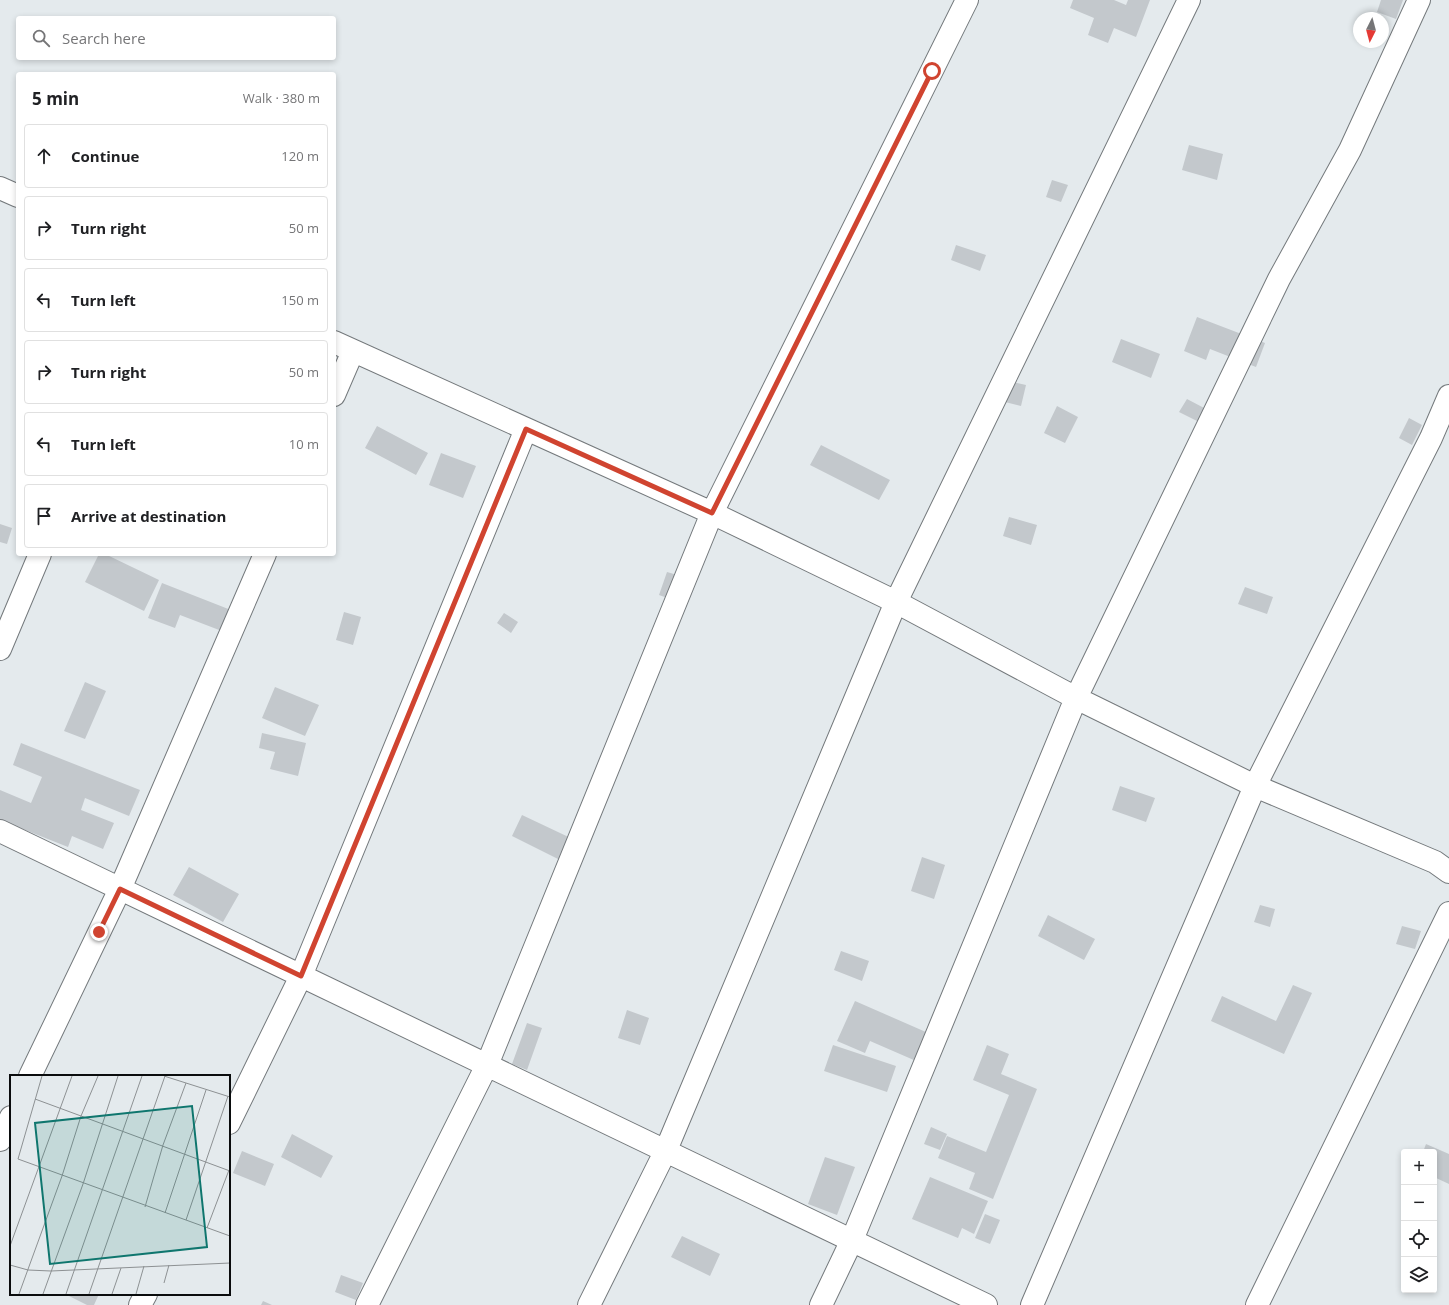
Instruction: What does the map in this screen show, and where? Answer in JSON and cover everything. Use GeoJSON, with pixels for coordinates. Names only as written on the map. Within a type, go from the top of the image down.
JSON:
{"type":"FeatureCollection","features":[{"type":"Feature","properties":{"kind":"street"},"geometry":{"type":"LineString","coordinates":[[367,1305],[487,1065],[712,513],[967,0]]}},
{"type":"Feature","properties":{"kind":"street"},"geometry":{"type":"LineString","coordinates":[[589,1305],[666,1150],[896,602],[1189,0]]}},
{"type":"Feature","properties":{"kind":"street"},"geometry":{"type":"LineString","coordinates":[[821,1305],[852,1240],[1076,698],[1279,279],[1350,150],[1419,0]]}},
{"type":"Feature","properties":{"kind":"street"},"geometry":{"type":"LineString","coordinates":[[0,188],[16,195]]}},
{"type":"Feature","properties":{"kind":"street"},"geometry":{"type":"LineString","coordinates":[[336,385],[344,346],[712,513],[896,602],[1076,698],[1255,786],[1435,862],[1449,872]]}},
{"type":"Feature","properties":{"kind":"street"},"geometry":{"type":"LineString","coordinates":[[1032,1305],[1255,786],[1430,438],[1449,396]]}},
{"type":"Feature","properties":{"kind":"street"},"geometry":{"type":"LineString","coordinates":[[230,1121],[301,976],[526,429]]}},
{"type":"Feature","properties":{"kind":"street"},"geometry":{"type":"LineString","coordinates":[[0,649],[39,556]]}},
{"type":"Feature","properties":{"kind":"street"},"geometry":{"type":"LineString","coordinates":[[30,1075],[120,889],[264,556]]}},
{"type":"Feature","properties":{"kind":"street"},"geometry":{"type":"LineString","coordinates":[[0,831],[986,1305]]}},
{"type":"Feature","properties":{"kind":"street"},"geometry":{"type":"LineString","coordinates":[[1257,1305],[1449,913]]}},
{"type":"Feature","properties":{"kind":"street"},"geometry":{"type":"LineString","coordinates":[[0,1140],[10,1119]]}},
{"type":"Feature","properties":{"kind":"street"},"geometry":{"type":"LineString","coordinates":[[140,1305],[145,1295]]}},
{"type":"Feature","properties":{"kind":"building"},"geometry":{"type":"Polygon","coordinates":[[[1073,0],[1114,0],[1126,5],[1128,0],[1150,0],[1136,37],[1114,28],[1108,43],[1088,35],[1094,18],[1070,8],[1073,0]]]}},
{"type":"Feature","properties":{"kind":"building"},"geometry":{"type":"Polygon","coordinates":[[[1381,0],[1403,0],[1396,19],[1389,16],[1389,12],[1377,12],[1381,0]]]}},
{"type":"Feature","properties":{"kind":"building"},"geometry":{"type":"Polygon","coordinates":[[[1189,145],[1223,154],[1217,180],[1182,170],[1189,145]]]}},
{"type":"Feature","properties":{"kind":"building"},"geometry":{"type":"Polygon","coordinates":[[[1052,180],[1068,185],[1061,202],[1046,197],[1052,180]]]}},
{"type":"Feature","properties":{"kind":"building"},"geometry":{"type":"Polygon","coordinates":[[[956,245],[986,255],[980,271],[951,260],[956,245]]]}},
{"type":"Feature","properties":{"kind":"building"},"geometry":{"type":"Polygon","coordinates":[[[1197,317],[1265,343],[1256,367],[1210,349],[1206,360],[1184,351],[1197,317]]]}},
{"type":"Feature","properties":{"kind":"building"},"geometry":{"type":"Polygon","coordinates":[[[1121,339],[1160,354],[1151,378],[1112,362],[1121,339]]]}},
{"type":"Feature","properties":{"kind":"building"},"geometry":{"type":"Polygon","coordinates":[[[998,379],[1026,385],[1021,406],[993,399],[998,379]]]}},
{"type":"Feature","properties":{"kind":"building"},"geometry":{"type":"Polygon","coordinates":[[[1187,399],[1206,409],[1199,422],[1179,412],[1187,399]]]}},
{"type":"Feature","properties":{"kind":"building"},"geometry":{"type":"Polygon","coordinates":[[[1057,406],[1078,417],[1065,443],[1044,433],[1057,406]]]}},
{"type":"Feature","properties":{"kind":"building"},"geometry":{"type":"Polygon","coordinates":[[[1409,418],[1422,425],[1412,445],[1399,438],[1409,418]]]}},
{"type":"Feature","properties":{"kind":"building"},"geometry":{"type":"Polygon","coordinates":[[[377,426],[428,453],[416,475],[365,448],[377,426]]]}},
{"type":"Feature","properties":{"kind":"building"},"geometry":{"type":"Polygon","coordinates":[[[821,445],[890,480],[879,500],[810,465],[821,445]]]}},
{"type":"Feature","properties":{"kind":"building"},"geometry":{"type":"Polygon","coordinates":[[[441,453],[476,466],[463,498],[429,485],[441,453]]]}},
{"type":"Feature","properties":{"kind":"building"},"geometry":{"type":"Polygon","coordinates":[[[1009,517],[1037,525],[1031,545],[1003,536],[1009,517]]]}},
{"type":"Feature","properties":{"kind":"building"},"geometry":{"type":"Polygon","coordinates":[[[0,524],[12,528],[7,544],[0,542],[0,524]]]}},
{"type":"Feature","properties":{"kind":"building"},"geometry":{"type":"Polygon","coordinates":[[[98,556],[109,556],[159,580],[144,611],[85,582],[98,556]]]}},
{"type":"Feature","properties":{"kind":"building"},"geometry":{"type":"Polygon","coordinates":[[[667,572],[684,577],[676,601],[659,595],[667,572]]]}},
{"type":"Feature","properties":{"kind":"building"},"geometry":{"type":"Polygon","coordinates":[[[162,583],[236,612],[227,633],[180,615],[175,628],[148,618],[162,583]]]}},
{"type":"Feature","properties":{"kind":"building"},"geometry":{"type":"Polygon","coordinates":[[[1245,587],[1273,597],[1267,614],[1238,604],[1245,587]]]}},
{"type":"Feature","properties":{"kind":"building"},"geometry":{"type":"Polygon","coordinates":[[[344,612],[361,617],[353,645],[336,640],[344,612]]]}},
{"type":"Feature","properties":{"kind":"building"},"geometry":{"type":"Polygon","coordinates":[[[504,613],[518,622],[511,633],[497,623],[504,613]]]}},
{"type":"Feature","properties":{"kind":"building"},"geometry":{"type":"Polygon","coordinates":[[[85,682],[106,691],[85,739],[64,731],[85,682]]]}},
{"type":"Feature","properties":{"kind":"building"},"geometry":{"type":"Polygon","coordinates":[[[275,687],[319,705],[305,736],[262,718],[275,687]]]}},
{"type":"Feature","properties":{"kind":"building"},"geometry":{"type":"Polygon","coordinates":[[[262,733],[306,743],[298,776],[270,769],[275,752],[259,748],[262,733]]]}},
{"type":"Feature","properties":{"kind":"building"},"geometry":{"type":"Polygon","coordinates":[[[21,743],[140,790],[129,816],[85,798],[81,810],[114,823],[103,849],[72,836],[68,847],[0,820],[0,790],[31,803],[42,777],[13,765],[21,743]]]}},
{"type":"Feature","properties":{"kind":"building"},"geometry":{"type":"Polygon","coordinates":[[[1120,786],[1155,798],[1146,822],[1112,810],[1120,786]]]}},
{"type":"Feature","properties":{"kind":"building"},"geometry":{"type":"Polygon","coordinates":[[[522,815],[577,841],[566,863],[512,836],[522,815]]]}},
{"type":"Feature","properties":{"kind":"building"},"geometry":{"type":"Polygon","coordinates":[[[922,857],[945,865],[934,899],[911,891],[922,857]]]}},
{"type":"Feature","properties":{"kind":"building"},"geometry":{"type":"Polygon","coordinates":[[[189,867],[239,894],[223,922],[173,895],[189,867]]]}},
{"type":"Feature","properties":{"kind":"building"},"geometry":{"type":"Polygon","coordinates":[[[1260,905],[1275,909],[1270,927],[1254,922],[1260,905]]]}},
{"type":"Feature","properties":{"kind":"building"},"geometry":{"type":"Polygon","coordinates":[[[1048,915],[1095,939],[1084,960],[1038,936],[1048,915]]]}},
{"type":"Feature","properties":{"kind":"building"},"geometry":{"type":"Polygon","coordinates":[[[1402,926],[1421,931],[1415,949],[1396,944],[1402,926]]]}},
{"type":"Feature","properties":{"kind":"building"},"geometry":{"type":"Polygon","coordinates":[[[841,951],[869,961],[862,981],[834,970],[841,951]]]}},
{"type":"Feature","properties":{"kind":"building"},"geometry":{"type":"Polygon","coordinates":[[[1293,985],[1312,993],[1284,1054],[1211,1021],[1222,996],[1276,1021],[1293,985]]]}},
{"type":"Feature","properties":{"kind":"building"},"geometry":{"type":"Polygon","coordinates":[[[855,1001],[935,1036],[923,1064],[870,1041],[865,1053],[837,1041],[855,1001]]]}},
{"type":"Feature","properties":{"kind":"building"},"geometry":{"type":"Polygon","coordinates":[[[627,1010],[649,1018],[640,1045],[618,1038],[627,1010]]]}},
{"type":"Feature","properties":{"kind":"building"},"geometry":{"type":"Polygon","coordinates":[[[527,1023],[542,1028],[527,1070],[512,1064],[527,1023]]]}},
{"type":"Feature","properties":{"kind":"building"},"geometry":{"type":"Polygon","coordinates":[[[833,1045],[896,1066],[887,1092],[824,1071],[833,1045]]]}},
{"type":"Feature","properties":{"kind":"building"},"geometry":{"type":"Polygon","coordinates":[[[987,1045],[1009,1054],[1001,1074],[1037,1089],[993,1199],[969,1189],[975,1173],[938,1158],[947,1136],[986,1152],[1009,1095],[973,1080],[987,1045]]]}},
{"type":"Feature","properties":{"kind":"building"},"geometry":{"type":"Polygon","coordinates":[[[931,1127],[947,1134],[940,1150],[924,1144],[931,1127]]]}},
{"type":"Feature","properties":{"kind":"building"},"geometry":{"type":"Polygon","coordinates":[[[292,1134],[333,1156],[321,1178],[281,1157],[292,1134]]]}},
{"type":"Feature","properties":{"kind":"building"},"geometry":{"type":"Polygon","coordinates":[[[1426,1144],[1449,1154],[1449,1184],[1437,1178],[1437,1149],[1424,1149],[1426,1144]]]}},
{"type":"Feature","properties":{"kind":"building"},"geometry":{"type":"Polygon","coordinates":[[[242,1151],[274,1164],[265,1186],[233,1173],[242,1151]]]}},
{"type":"Feature","properties":{"kind":"building"},"geometry":{"type":"Polygon","coordinates":[[[825,1157],[855,1167],[837,1215],[808,1204],[825,1157]]]}},
{"type":"Feature","properties":{"kind":"building"},"geometry":{"type":"Polygon","coordinates":[[[930,1177],[988,1201],[974,1234],[962,1228],[958,1238],[912,1219],[930,1177]]]}},
{"type":"Feature","properties":{"kind":"building"},"geometry":{"type":"Polygon","coordinates":[[[985,1214],[1000,1220],[990,1244],[975,1238],[985,1214]]]}},
{"type":"Feature","properties":{"kind":"building"},"geometry":{"type":"Polygon","coordinates":[[[682,1236],[720,1254],[710,1276],[671,1257],[682,1236]]]}},
{"type":"Feature","properties":{"kind":"building"},"geometry":{"type":"Polygon","coordinates":[[[341,1275],[363,1283],[356,1300],[335,1292],[341,1275]]]}},
{"type":"Feature","properties":{"kind":"building"},"geometry":{"type":"Polygon","coordinates":[[[67,1295],[99,1295],[94,1305],[87,1305],[67,1295]]]}},
{"type":"Feature","properties":{"kind":"building"},"geometry":{"type":"Polygon","coordinates":[[[263,1301],[272,1305],[261,1305],[263,1301]]]}},
{"type":"Feature","properties":{"kind":"route"},"geometry":{"type":"LineString","coordinates":[[99,932],[120,889],[301,976],[526,429],[712,513],[932,71]]}}]}
